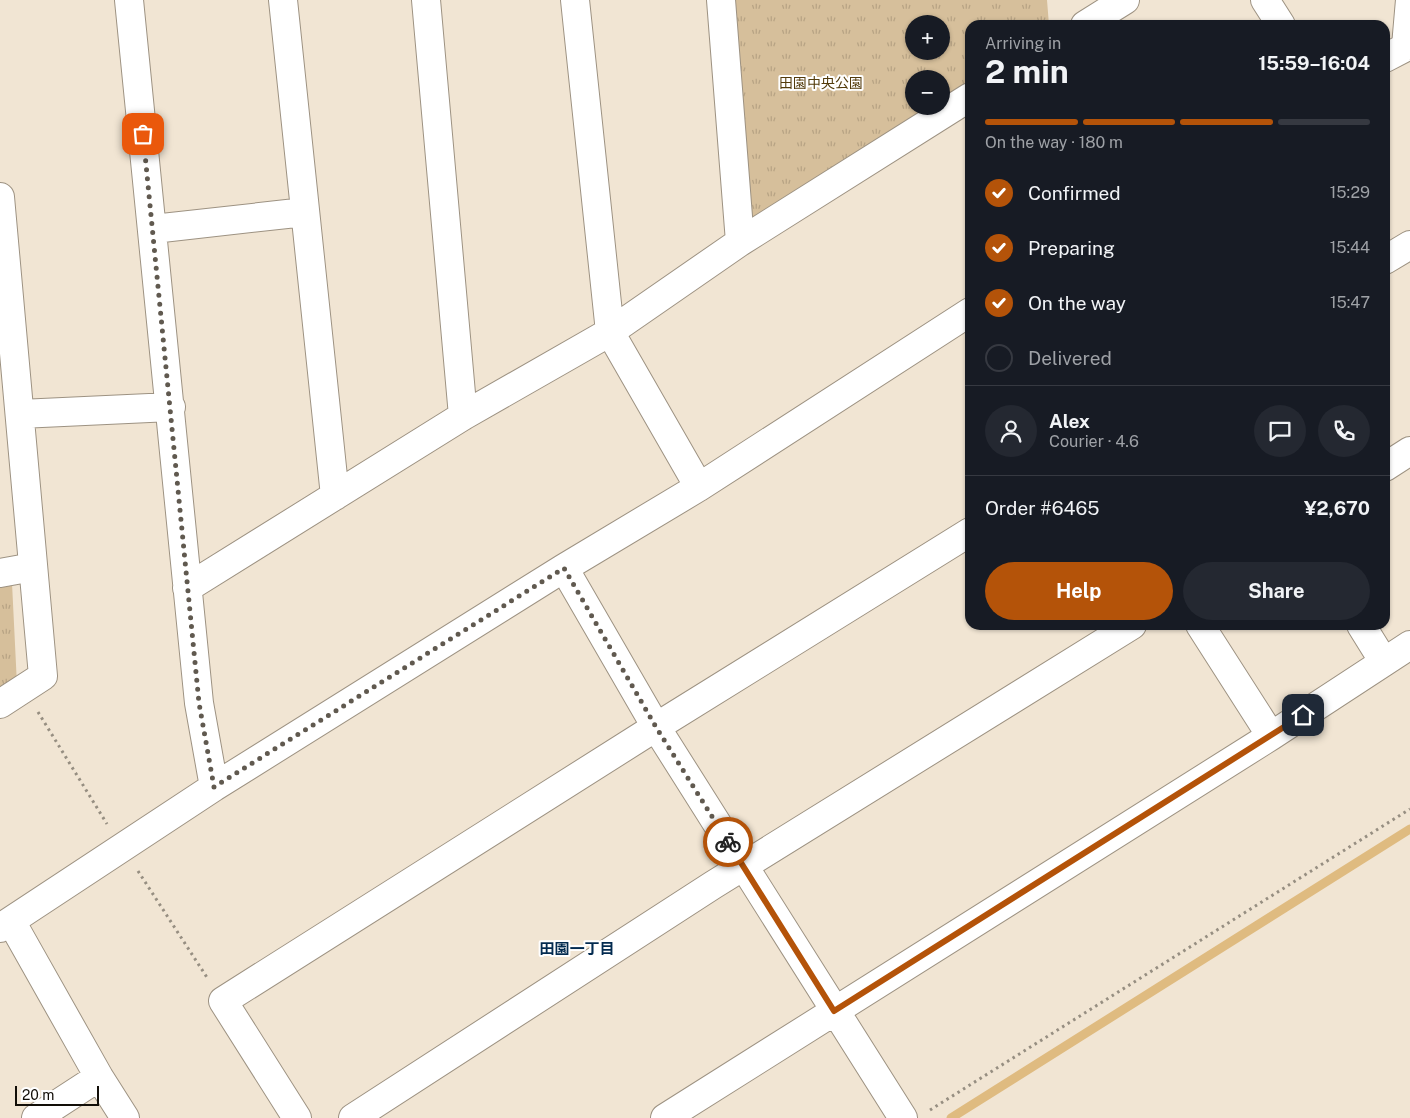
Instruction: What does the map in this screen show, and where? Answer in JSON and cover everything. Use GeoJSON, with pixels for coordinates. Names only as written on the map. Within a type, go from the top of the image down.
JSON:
{"type":"FeatureCollection","features":[{"type":"Feature","properties":{"kind":"street"},"geometry":{"type":"LineString","coordinates":[[129,0],[199,703],[214,787]]}},
{"type":"Feature","properties":{"kind":"street"},"geometry":{"type":"LineString","coordinates":[[283,0],[335,496]]}},
{"type":"Feature","properties":{"kind":"street"},"geometry":{"type":"LineString","coordinates":[[426,0],[462,416]]}},
{"type":"Feature","properties":{"kind":"street"},"geometry":{"type":"LineString","coordinates":[[575,0],[610,332],[699,487]]}},
{"type":"Feature","properties":{"kind":"street"},"geometry":{"type":"LineString","coordinates":[[721,0],[740,242]]}},
{"type":"Feature","properties":{"kind":"street"},"geometry":{"type":"LineString","coordinates":[[1093,20],[1125,0]]}},
{"type":"Feature","properties":{"kind":"street"},"geometry":{"type":"LineString","coordinates":[[1265,0],[1279,20]]}},
{"type":"Feature","properties":{"kind":"street"},"geometry":{"type":"LineString","coordinates":[[1400,50],[1410,0]]}},
{"type":"Feature","properties":{"kind":"street"},"geometry":{"type":"LineString","coordinates":[[187,588],[462,416],[610,332],[740,242],[965,100]]}},
{"type":"Feature","properties":{"kind":"street"},"geometry":{"type":"LineString","coordinates":[[0,197],[3,248],[43,676],[0,704]]}},
{"type":"Feature","properties":{"kind":"street"},"geometry":{"type":"LineString","coordinates":[[153,229],[305,212]]}},
{"type":"Feature","properties":{"kind":"street"},"geometry":{"type":"LineString","coordinates":[[1390,257],[1410,245]]}},
{"type":"Feature","properties":{"kind":"street"},"geometry":{"type":"LineString","coordinates":[[125,1118],[5,925],[214,787],[564,568],[699,487],[965,315]]}},
{"type":"Feature","properties":{"kind":"street"},"geometry":{"type":"LineString","coordinates":[[20,414],[171,408]]}},
{"type":"Feature","properties":{"kind":"street"},"geometry":{"type":"LineString","coordinates":[[1390,464],[1410,451]]}},
{"type":"Feature","properties":{"kind":"street"},"geometry":{"type":"LineString","coordinates":[[297,1118],[223,1001],[656,727],[965,535]]}},
{"type":"Feature","properties":{"kind":"street"},"geometry":{"type":"LineString","coordinates":[[0,572],[33,566]]}},
{"type":"Feature","properties":{"kind":"street"},"geometry":{"type":"LineString","coordinates":[[564,568],[656,727],[834,1011],[914,1115]]}},
{"type":"Feature","properties":{"kind":"street"},"geometry":{"type":"LineString","coordinates":[[353,1118],[704,890],[1124,630]]}},
{"type":"Feature","properties":{"kind":"street"},"geometry":{"type":"LineString","coordinates":[[1203,630],[1271,736]]}},
{"type":"Feature","properties":{"kind":"street"},"geometry":{"type":"LineString","coordinates":[[1364,630],[1384,662]]}},
{"type":"Feature","properties":{"kind":"street"},"geometry":{"type":"LineString","coordinates":[[665,1118],[1271,736],[1410,645]]}},
{"type":"Feature","properties":{"kind":"street"},"geometry":{"type":"LineString","coordinates":[[36,1118],[99,1077]]}},
{"type":"Feature","properties":{"kind":"path"},"geometry":{"type":"LineString","coordinates":[[23,688],[122,848],[223,1001]]}},
{"type":"Feature","properties":{"kind":"path"},"geometry":{"type":"LineString","coordinates":[[914,1115],[1410,809]]}},
{"type":"Feature","properties":{"kind":"green space","name":"田園中央公園"},"geometry":{"type":"Polygon","coordinates":[[[730,0],[1047,0],[1049,20],[965,20],[965,86],[950,96],[950,70],[905,70],[905,115],[921,115],[749,229],[730,0]]]}},
{"type":"Feature","properties":{"kind":"green space"},"geometry":{"type":"Polygon","coordinates":[[[12,583],[17,685],[0,695],[0,585],[12,583]]]}},
{"type":"Feature","properties":{"kind":"waterway"},"geometry":{"type":"LineString","coordinates":[[951,1118],[1410,829]]}},
{"type":"Feature","properties":{"kind":"way so far"},"geometry":{"type":"LineString","coordinates":[[143,134],[199,703],[214,787],[564,568],[656,727],[728,842]]}},
{"type":"Feature","properties":{"kind":"district","name":"田園一丁目"},"geometry":{"type":"Point","coordinates":[577,949]}},
{"type":"Feature","properties":{"kind":"route"},"geometry":{"type":"LineString","coordinates":[[728,842],[834,1011],[1303,715]]}}]}
